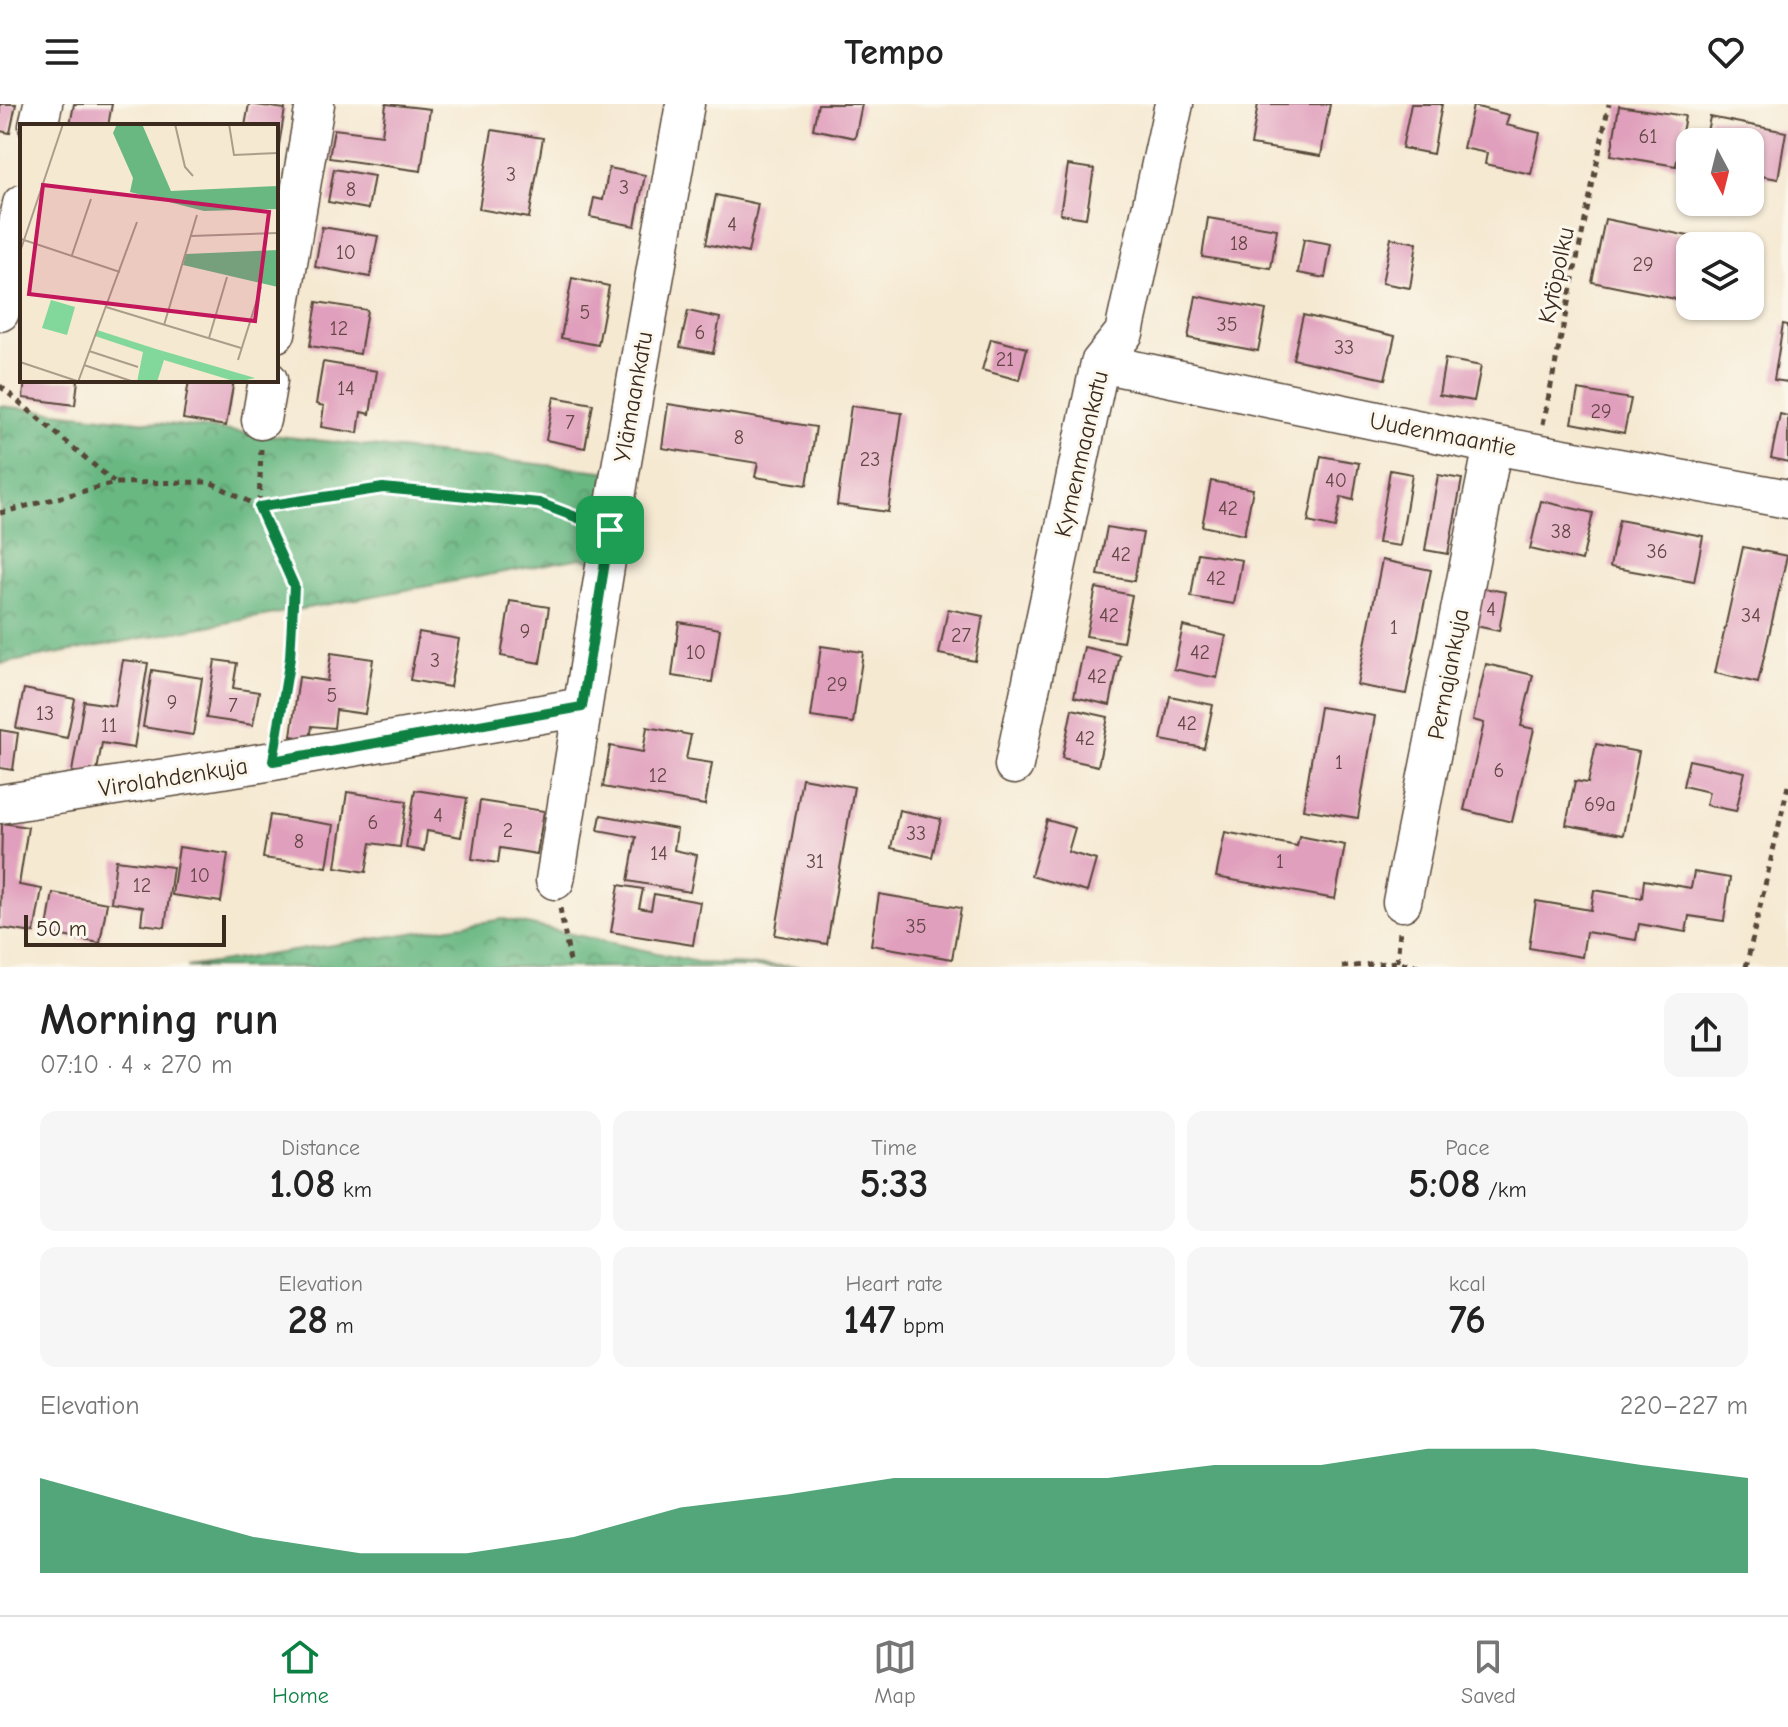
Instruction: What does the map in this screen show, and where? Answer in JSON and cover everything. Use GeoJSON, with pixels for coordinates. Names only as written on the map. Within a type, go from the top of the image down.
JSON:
{"type":"FeatureCollection","features":[{"type":"Feature","properties":{"kind":"street"},"geometry":{"type":"LineString","coordinates":[[38,124],[43,104]]}},
{"type":"Feature","properties":{"kind":"street"},"geometry":{"type":"LineString","coordinates":[[278,321],[315,104]]}},
{"type":"Feature","properties":{"kind":"street","name":"Ylämaankatu"},"geometry":{"type":"LineString","coordinates":[[555,880],[610,530],[685,104]]}},
{"type":"Feature","properties":{"kind":"street","name":"Kymenmaankatu"},"geometry":{"type":"LineString","coordinates":[[1014,765],[1100,363],[1124,333],[1174,104]]}},
{"type":"Feature","properties":{"kind":"street"},"geometry":{"type":"LineString","coordinates":[[0,312],[20,214]]}},
{"type":"Feature","properties":{"kind":"street","name":"Uudenmaantie"},"geometry":{"type":"LineString","coordinates":[[1100,363],[1493,445],[1788,499]]}},
{"type":"Feature","properties":{"kind":"street"},"geometry":{"type":"LineString","coordinates":[[261,420],[268,382]]}},
{"type":"Feature","properties":{"kind":"street","name":"Pernajankuja"},"geometry":{"type":"LineString","coordinates":[[1402,902],[1493,445]]}},
{"type":"Feature","properties":{"kind":"street","name":"Virolahdenkuja"},"geometry":{"type":"LineString","coordinates":[[0,804],[273,761],[582,707]]}},
{"type":"Feature","properties":{"kind":"path","name":"Kytöpolku"},"geometry":{"type":"LineString","coordinates":[[1537,452],[1609,104]]}},
{"type":"Feature","properties":{"kind":"path"},"geometry":{"type":"LineString","coordinates":[[0,386],[115,483]]}},
{"type":"Feature","properties":{"kind":"path"},"geometry":{"type":"LineString","coordinates":[[261,420],[259,507],[294,586],[290,658],[273,761]]}},
{"type":"Feature","properties":{"kind":"path"},"geometry":{"type":"LineString","coordinates":[[0,513],[115,483],[210,482],[259,507],[383,488],[539,503],[610,530]]}},
{"type":"Feature","properties":{"kind":"path"},"geometry":{"type":"LineString","coordinates":[[1746,967],[1788,786]]}},
{"type":"Feature","properties":{"kind":"path"},"geometry":{"type":"LineString","coordinates":[[555,880],[571,967]]}},
{"type":"Feature","properties":{"kind":"path"},"geometry":{"type":"LineString","coordinates":[[1342,967],[1397,962],[1422,967]]}},
{"type":"Feature","properties":{"kind":"green space"},"geometry":{"type":"Polygon","coordinates":[[[0,406],[620,473],[605,566],[581,558],[0,664],[0,406]]]}},
{"type":"Feature","properties":{"kind":"green space"},"geometry":{"type":"Polygon","coordinates":[[[504,919],[702,963],[809,967],[187,967],[504,919]]]}},
{"type":"Feature","properties":{"kind":"building"},"geometry":{"type":"Polygon","coordinates":[[[0,104],[16,104],[10,133],[0,131],[0,104]]]}},
{"type":"Feature","properties":{"kind":"building"},"geometry":{"type":"Polygon","coordinates":[[[74,104],[112,104],[108,124],[70,124],[74,104]]]}},
{"type":"Feature","properties":{"kind":"building"},"geometry":{"type":"Polygon","coordinates":[[[249,104],[285,109],[278,151],[278,124],[245,124],[249,104]]]}},
{"type":"Feature","properties":{"kind":"building"},"geometry":{"type":"Polygon","coordinates":[[[386,104],[430,109],[421,171],[329,158],[334,129],[382,135],[386,104]]]}},
{"type":"Feature","properties":{"kind":"building"},"geometry":{"type":"Polygon","coordinates":[[[818,104],[862,104],[855,138],[813,129],[818,104]]]}},
{"type":"Feature","properties":{"kind":"building"},"geometry":{"type":"Polygon","coordinates":[[[1258,104],[1330,104],[1321,156],[1251,145],[1258,104]]]}},
{"type":"Feature","properties":{"kind":"building"},"geometry":{"type":"Polygon","coordinates":[[[1411,104],[1442,104],[1433,154],[1402,148],[1411,104]]]}},
{"type":"Feature","properties":{"kind":"building"},"geometry":{"type":"Polygon","coordinates":[[[1473,106],[1509,115],[1506,125],[1540,133],[1531,174],[1485,164],[1487,153],[1463,148],[1473,106]]]}},
{"type":"Feature","properties":{"kind":"building"},"geometry":{"type":"Polygon","coordinates":[[[1619,106],[1685,116],[1683,128],[1676,128],[1676,166],[1611,155],[1619,106]]]}},
{"type":"Feature","properties":{"kind":"building"},"geometry":{"type":"Polygon","coordinates":[[[1710,117],[1786,132],[1778,179],[1764,176],[1764,128],[1708,128],[1710,117]]]}},
{"type":"Feature","properties":{"kind":"building"},"geometry":{"type":"Polygon","coordinates":[[[492,130],[543,138],[529,218],[479,209],[492,130]]]}},
{"type":"Feature","properties":{"kind":"building"},"geometry":{"type":"Polygon","coordinates":[[[1068,165],[1094,169],[1086,218],[1060,214],[1068,165]]]}},
{"type":"Feature","properties":{"kind":"building"},"geometry":{"type":"Polygon","coordinates":[[[609,168],[645,175],[635,226],[590,217],[594,198],[603,200],[609,168]]]}},
{"type":"Feature","properties":{"kind":"building"},"geometry":{"type":"Polygon","coordinates":[[[334,169],[374,176],[368,209],[328,202],[334,169]]]}},
{"type":"Feature","properties":{"kind":"building"},"geometry":{"type":"Polygon","coordinates":[[[716,195],[758,204],[748,253],[706,244],[716,195]]]}},
{"type":"Feature","properties":{"kind":"building"},"geometry":{"type":"Polygon","coordinates":[[[1208,218],[1277,229],[1271,268],[1202,257],[1208,218]]]}},
{"type":"Feature","properties":{"kind":"building"},"geometry":{"type":"Polygon","coordinates":[[[1605,219],[1676,233],[1676,299],[1592,282],[1605,219]]]}},
{"type":"Feature","properties":{"kind":"building"},"geometry":{"type":"Polygon","coordinates":[[[322,227],[378,236],[370,277],[315,267],[322,227]]]}},
{"type":"Feature","properties":{"kind":"building"},"geometry":{"type":"Polygon","coordinates":[[[1391,238],[1417,243],[1410,288],[1382,283],[1391,238]]]}},
{"type":"Feature","properties":{"kind":"building"},"geometry":{"type":"Polygon","coordinates":[[[1304,239],[1331,244],[1325,278],[1298,273],[1304,239]]]}},
{"type":"Feature","properties":{"kind":"building"},"geometry":{"type":"Polygon","coordinates":[[[572,278],[609,286],[598,345],[561,338],[572,278]]]}},
{"type":"Feature","properties":{"kind":"building"},"geometry":{"type":"Polygon","coordinates":[[[1196,296],[1266,310],[1258,351],[1188,338],[1196,296]]]}},
{"type":"Feature","properties":{"kind":"building"},"geometry":{"type":"Polygon","coordinates":[[[317,302],[367,310],[360,354],[310,346],[317,302]]]}},
{"type":"Feature","properties":{"kind":"building"},"geometry":{"type":"Polygon","coordinates":[[[688,311],[720,318],[713,353],[680,347],[688,311]]]}},
{"type":"Feature","properties":{"kind":"building"},"geometry":{"type":"Polygon","coordinates":[[[1303,315],[1395,336],[1385,379],[1293,359],[1303,315]]]}},
{"type":"Feature","properties":{"kind":"building"},"geometry":{"type":"Polygon","coordinates":[[[1783,324],[1788,325],[1788,382],[1774,380],[1783,324]]]}},
{"type":"Feature","properties":{"kind":"building"},"geometry":{"type":"Polygon","coordinates":[[[991,339],[1027,348],[1019,380],[982,370],[991,339]]]}},
{"type":"Feature","properties":{"kind":"building"},"geometry":{"type":"Polygon","coordinates":[[[1445,359],[1481,366],[1474,401],[1439,395],[1445,359]]]}},
{"type":"Feature","properties":{"kind":"building"},"geometry":{"type":"Polygon","coordinates":[[[323,362],[377,371],[370,414],[361,412],[358,433],[321,427],[324,406],[316,404],[323,362]]]}},
{"type":"Feature","properties":{"kind":"building"},"geometry":{"type":"Polygon","coordinates":[[[25,382],[78,382],[75,405],[23,398],[25,382]]]}},
{"type":"Feature","properties":{"kind":"building"},"geometry":{"type":"Polygon","coordinates":[[[189,382],[234,382],[226,426],[183,419],[189,382]]]}},
{"type":"Feature","properties":{"kind":"building"},"geometry":{"type":"Polygon","coordinates":[[[1578,390],[1631,399],[1624,433],[1572,423],[1578,390]]]}},
{"type":"Feature","properties":{"kind":"building"},"geometry":{"type":"Polygon","coordinates":[[[554,397],[593,404],[585,448],[546,440],[554,397]]]}},
{"type":"Feature","properties":{"kind":"building"},"geometry":{"type":"Polygon","coordinates":[[[668,404],[816,427],[807,485],[755,477],[758,463],[662,448],[668,404]]]}},
{"type":"Feature","properties":{"kind":"building"},"geometry":{"type":"Polygon","coordinates":[[[851,406],[902,413],[888,512],[837,505],[851,406]]]}},
{"type":"Feature","properties":{"kind":"building"},"geometry":{"type":"Polygon","coordinates":[[[1780,414],[1788,416],[1788,462],[1771,458],[1780,414]]]}},
{"type":"Feature","properties":{"kind":"building"},"geometry":{"type":"Polygon","coordinates":[[[1321,456],[1359,463],[1353,500],[1341,497],[1335,528],[1308,522],[1321,456]]]}},
{"type":"Feature","properties":{"kind":"building"},"geometry":{"type":"Polygon","coordinates":[[[1390,470],[1412,474],[1400,546],[1378,543],[1390,470]]]}},
{"type":"Feature","properties":{"kind":"building"},"geometry":{"type":"Polygon","coordinates":[[[1438,475],[1462,479],[1448,554],[1425,550],[1438,475]]]}},
{"type":"Feature","properties":{"kind":"building"},"geometry":{"type":"Polygon","coordinates":[[[1211,481],[1253,489],[1244,535],[1202,526],[1211,481]]]}},
{"type":"Feature","properties":{"kind":"building"},"geometry":{"type":"Polygon","coordinates":[[[1541,501],[1593,513],[1582,561],[1530,549],[1541,501]]]}},
{"type":"Feature","properties":{"kind":"building"},"geometry":{"type":"Polygon","coordinates":[[[1619,520],[1703,536],[1694,582],[1610,567],[1619,520]]]}},
{"type":"Feature","properties":{"kind":"building"},"geometry":{"type":"Polygon","coordinates":[[[1107,527],[1143,533],[1134,581],[1098,575],[1107,527]]]}},
{"type":"Feature","properties":{"kind":"building"},"geometry":{"type":"Polygon","coordinates":[[[1743,547],[1787,556],[1758,683],[1715,673],[1743,547]]]}},
{"type":"Feature","properties":{"kind":"building"},"geometry":{"type":"Polygon","coordinates":[[[1198,553],[1242,560],[1234,604],[1191,597],[1198,553]]]}},
{"type":"Feature","properties":{"kind":"building"},"geometry":{"type":"Polygon","coordinates":[[[1382,560],[1431,570],[1406,694],[1357,685],[1382,560]]]}},
{"type":"Feature","properties":{"kind":"building"},"geometry":{"type":"Polygon","coordinates":[[[1096,588],[1132,595],[1123,642],[1086,636],[1096,588]]]}},
{"type":"Feature","properties":{"kind":"building"},"geometry":{"type":"Polygon","coordinates":[[[1483,588],[1506,592],[1499,631],[1476,626],[1483,588]]]}},
{"type":"Feature","properties":{"kind":"building"},"geometry":{"type":"Polygon","coordinates":[[[510,601],[549,607],[540,663],[501,656],[510,601]]]}},
{"type":"Feature","properties":{"kind":"building"},"geometry":{"type":"Polygon","coordinates":[[[948,609],[983,616],[975,661],[939,654],[948,609]]]}},
{"type":"Feature","properties":{"kind":"building"},"geometry":{"type":"Polygon","coordinates":[[[679,622],[720,629],[712,682],[672,676],[679,622]]]}},
{"type":"Feature","properties":{"kind":"building"},"geometry":{"type":"Polygon","coordinates":[[[1183,626],[1226,636],[1217,678],[1174,669],[1183,626]]]}},
{"type":"Feature","properties":{"kind":"building"},"geometry":{"type":"Polygon","coordinates":[[[419,632],[459,639],[450,687],[410,680],[419,632]]]}},
{"type":"Feature","properties":{"kind":"building"},"geometry":{"type":"Polygon","coordinates":[[[821,646],[863,652],[853,723],[811,717],[821,646]]]}},
{"type":"Feature","properties":{"kind":"building"},"geometry":{"type":"Polygon","coordinates":[[[1084,647],[1120,655],[1110,705],[1074,697],[1084,647]]]}},
{"type":"Feature","properties":{"kind":"building"},"geometry":{"type":"Polygon","coordinates":[[[331,653],[373,659],[365,714],[336,710],[334,728],[312,726],[310,739],[291,736],[299,677],[327,681],[331,653]]]}},
{"type":"Feature","properties":{"kind":"building"},"geometry":{"type":"Polygon","coordinates":[[[123,660],[148,663],[134,748],[102,743],[96,776],[72,772],[84,701],[115,706],[123,660]]]}},
{"type":"Feature","properties":{"kind":"building"},"geometry":{"type":"Polygon","coordinates":[[[215,660],[237,663],[233,688],[259,692],[253,725],[206,718],[215,660]]]}},
{"type":"Feature","properties":{"kind":"building"},"geometry":{"type":"Polygon","coordinates":[[[1486,664],[1533,675],[1521,726],[1534,729],[1512,822],[1464,810],[1484,723],[1473,720],[1486,664]]]}},
{"type":"Feature","properties":{"kind":"building"},"geometry":{"type":"Polygon","coordinates":[[[152,670],[202,678],[193,735],[143,727],[152,670]]]}},
{"type":"Feature","properties":{"kind":"building"},"geometry":{"type":"Polygon","coordinates":[[[24,689],[75,699],[67,738],[16,728],[24,689]]]}},
{"type":"Feature","properties":{"kind":"building"},"geometry":{"type":"Polygon","coordinates":[[[1170,696],[1213,705],[1204,748],[1161,740],[1170,696]]]}},
{"type":"Feature","properties":{"kind":"building"},"geometry":{"type":"Polygon","coordinates":[[[1320,707],[1375,716],[1358,818],[1303,809],[1320,707]]]}},
{"type":"Feature","properties":{"kind":"building"},"geometry":{"type":"Polygon","coordinates":[[[1072,709],[1108,717],[1098,766],[1062,758],[1072,709]]]}},
{"type":"Feature","properties":{"kind":"building"},"geometry":{"type":"Polygon","coordinates":[[[647,727],[691,735],[686,759],[712,763],[705,805],[603,787],[610,746],[643,752],[647,727]]]}},
{"type":"Feature","properties":{"kind":"building"},"geometry":{"type":"Polygon","coordinates":[[[0,730],[18,733],[13,770],[0,768],[0,730]]]}},
{"type":"Feature","properties":{"kind":"building"},"geometry":{"type":"Polygon","coordinates":[[[1596,744],[1639,752],[1623,835],[1566,825],[1575,781],[1588,783],[1596,744]]]}},
{"type":"Feature","properties":{"kind":"building"},"geometry":{"type":"Polygon","coordinates":[[[1689,760],[1745,772],[1736,811],[1706,805],[1709,792],[1683,786],[1689,760]]]}},
{"type":"Feature","properties":{"kind":"building"},"geometry":{"type":"Polygon","coordinates":[[[802,778],[854,787],[827,944],[775,935],[802,778]]]}},
{"type":"Feature","properties":{"kind":"building"},"geometry":{"type":"Polygon","coordinates":[[[415,790],[467,798],[461,837],[427,831],[424,851],[406,848],[415,790]]]}},
{"type":"Feature","properties":{"kind":"building"},"geometry":{"type":"Polygon","coordinates":[[[347,792],[407,801],[400,847],[371,843],[366,872],[336,867],[347,792]]]}},
{"type":"Feature","properties":{"kind":"building"},"geometry":{"type":"Polygon","coordinates":[[[480,801],[544,811],[537,854],[500,848],[498,863],[472,859],[480,801]]]}},
{"type":"Feature","properties":{"kind":"building"},"geometry":{"type":"Polygon","coordinates":[[[899,810],[941,819],[932,857],[891,848],[899,810]]]}},
{"type":"Feature","properties":{"kind":"building"},"geometry":{"type":"Polygon","coordinates":[[[270,815],[334,825],[327,867],[263,858],[270,815]]]}},
{"type":"Feature","properties":{"kind":"building"},"geometry":{"type":"Polygon","coordinates":[[[601,815],[677,829],[674,850],[697,855],[690,892],[628,881],[636,837],[598,830],[601,815]]]}},
{"type":"Feature","properties":{"kind":"building"},"geometry":{"type":"Polygon","coordinates":[[[1047,820],[1075,828],[1068,852],[1096,860],[1087,892],[1031,876],[1047,820]]]}},
{"type":"Feature","properties":{"kind":"building"},"geometry":{"type":"Polygon","coordinates":[[[2,823],[28,827],[19,885],[42,889],[34,933],[0,928],[2,823]]]}},
{"type":"Feature","properties":{"kind":"building"},"geometry":{"type":"Polygon","coordinates":[[[1225,832],[1297,846],[1299,836],[1345,845],[1335,899],[1216,877],[1225,832]]]}},
{"type":"Feature","properties":{"kind":"building"},"geometry":{"type":"Polygon","coordinates":[[[179,847],[228,854],[221,902],[172,895],[179,847]]]}},
{"type":"Feature","properties":{"kind":"building"},"geometry":{"type":"Polygon","coordinates":[[[116,860],[173,867],[165,927],[141,924],[143,907],[111,902],[116,860]]]}},
{"type":"Feature","properties":{"kind":"building"},"geometry":{"type":"Polygon","coordinates":[[[1694,872],[1730,878],[1724,921],[1689,916],[1686,932],[1639,924],[1636,940],[1586,932],[1582,957],[1529,948],[1536,901],[1591,910],[1594,890],[1642,898],[1644,880],[1691,888],[1694,872]]]}},
{"type":"Feature","properties":{"kind":"building"},"geometry":{"type":"Polygon","coordinates":[[[619,885],[643,889],[639,908],[651,910],[654,894],[700,902],[693,945],[611,932],[619,885]]]}},
{"type":"Feature","properties":{"kind":"building"},"geometry":{"type":"Polygon","coordinates":[[[53,893],[107,903],[100,943],[46,933],[53,893]]]}},
{"type":"Feature","properties":{"kind":"building"},"geometry":{"type":"Polygon","coordinates":[[[879,894],[961,908],[952,959],[871,945],[879,894]]]}},
{"type":"Feature","properties":{"kind":"route"},"geometry":{"type":"LineString","coordinates":[[383,488],[539,503],[610,530],[582,707],[273,761],[290,658],[294,586],[259,507],[383,488]]}}]}
